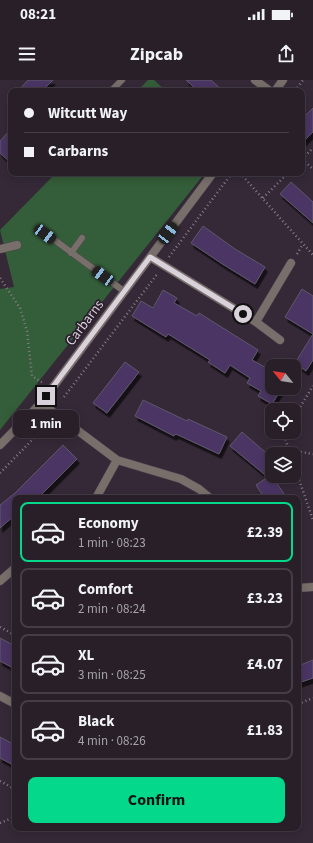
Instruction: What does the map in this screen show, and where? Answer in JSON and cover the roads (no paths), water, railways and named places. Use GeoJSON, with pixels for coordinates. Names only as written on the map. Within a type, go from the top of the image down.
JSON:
{"type":"FeatureCollection","features":[{"type":"Feature","properties":{"kind":"street"},"geometry":{"type":"LineString","coordinates":[[255,80],[266,88]]}},
{"type":"Feature","properties":{"kind":"street","name":"Carbarns"},"geometry":{"type":"LineString","coordinates":[[0,446],[41,403],[211,176]]}},
{"type":"Feature","properties":{"kind":"street"},"geometry":{"type":"LineString","coordinates":[[0,249],[17,245]]}},
{"type":"Feature","properties":{"kind":"street"},"geometry":{"type":"LineString","coordinates":[[150,257],[256,322],[280,340]]}},
{"type":"Feature","properties":{"kind":"street"},"geometry":{"type":"LineString","coordinates":[[256,322],[291,263]]}},
{"type":"Feature","properties":{"kind":"street"},"geometry":{"type":"LineString","coordinates":[[41,403],[117,460],[180,479],[199,489],[206,495]]}},
{"type":"Feature","properties":{"kind":"street"},"geometry":{"type":"LineString","coordinates":[[98,495],[117,460]]}},
{"type":"Feature","properties":{"kind":"street"},"geometry":{"type":"LineString","coordinates":[[0,580],[12,570]]}},
{"type":"Feature","properties":{"kind":"street"},"geometry":{"type":"LineString","coordinates":[[301,588],[313,587]]}},
{"type":"Feature","properties":{"kind":"street"},"geometry":{"type":"LineString","coordinates":[[0,696],[12,702]]}},
{"type":"Feature","properties":{"kind":"lane"},"geometry":{"type":"LineString","coordinates":[[114,88],[122,80]]}},
{"type":"Feature","properties":{"kind":"lane"},"geometry":{"type":"LineString","coordinates":[[45,234],[125,292]]}},
{"type":"Feature","properties":{"kind":"lane"},"geometry":{"type":"LineString","coordinates":[[72,253],[82,238]]}}]}
